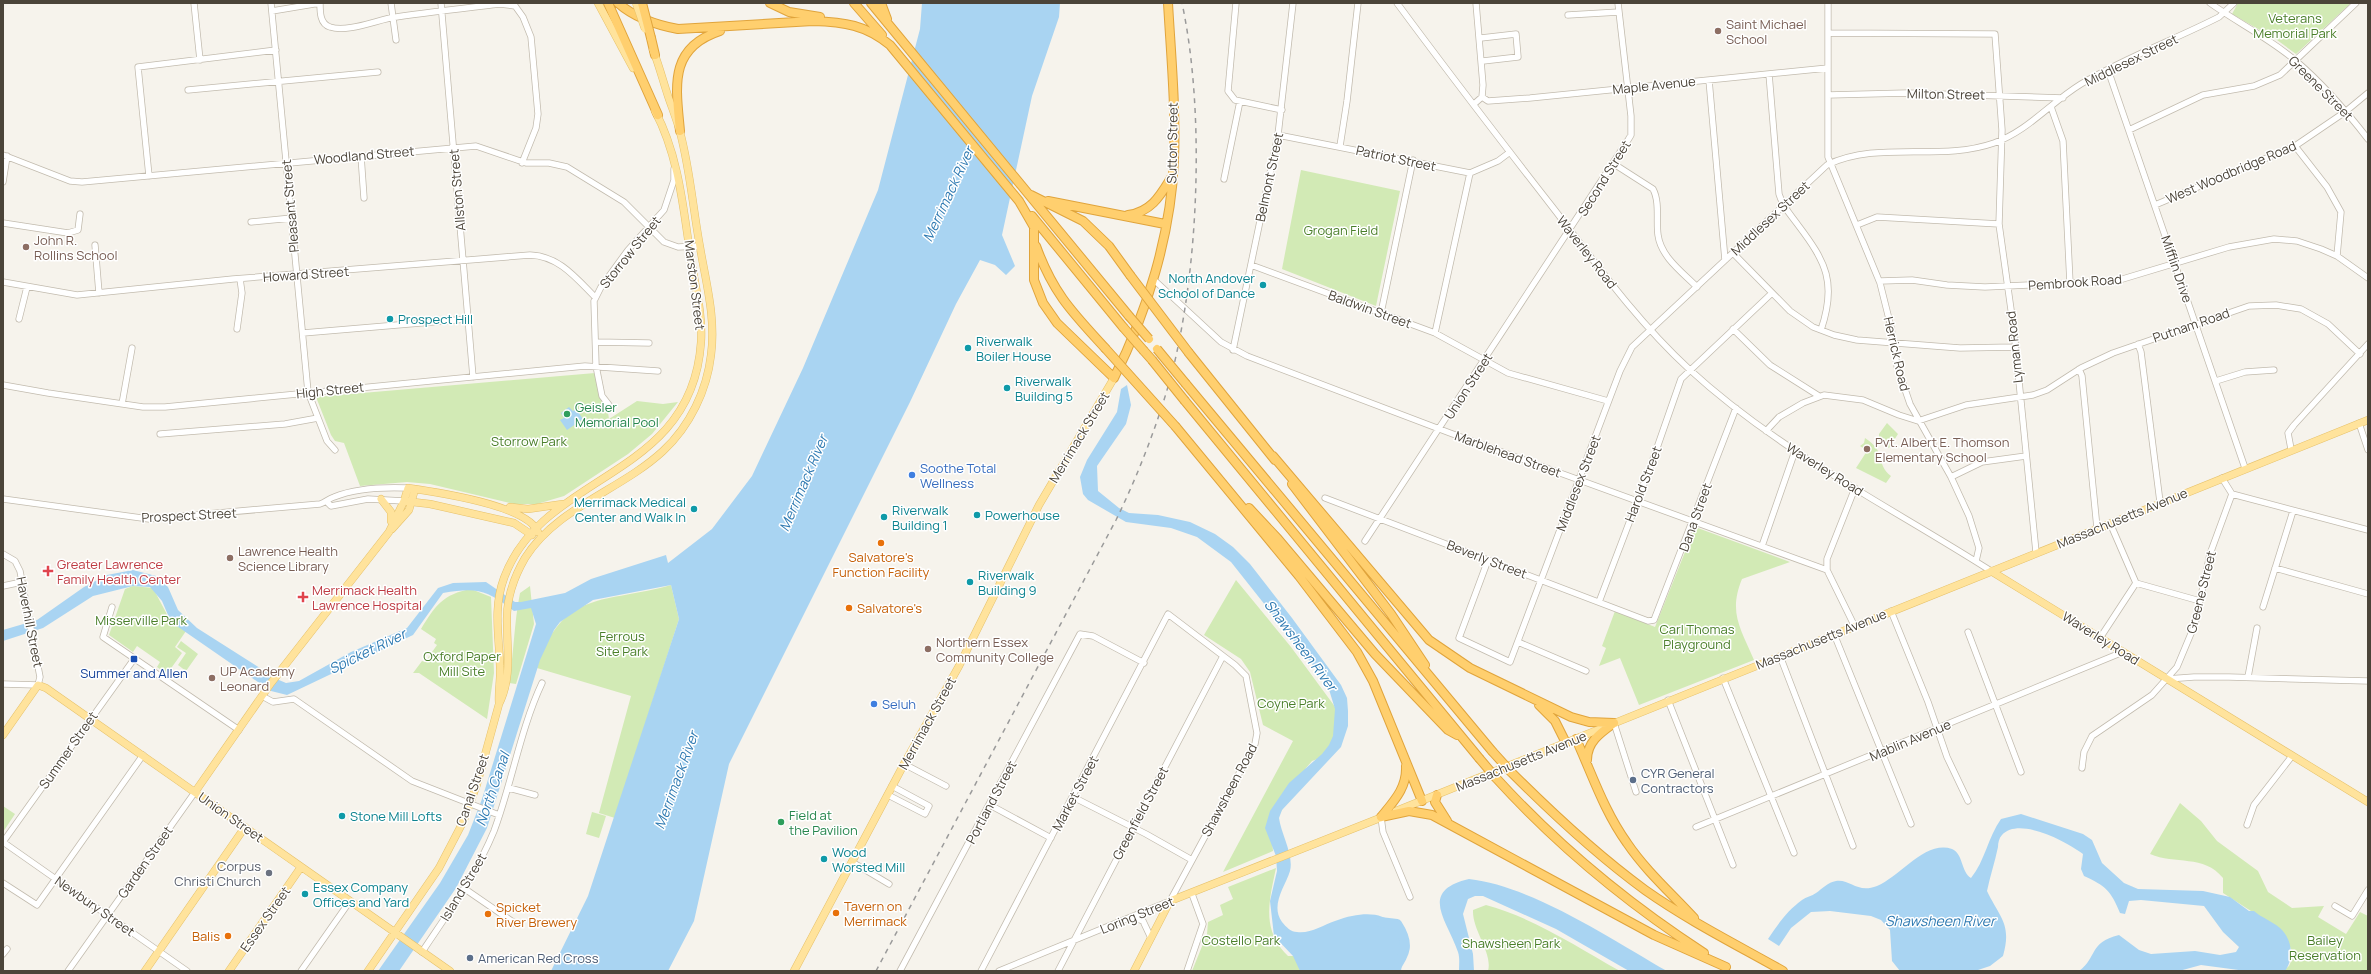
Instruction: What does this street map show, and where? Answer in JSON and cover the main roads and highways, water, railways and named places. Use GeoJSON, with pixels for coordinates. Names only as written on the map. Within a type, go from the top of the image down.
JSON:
{"type":"FeatureCollection","features":[{"type":"Feature","properties":{"kind":"highway"},"geometry":{"type":"LineString","coordinates":[[608,3],[658,115]]}},
{"type":"Feature","properties":{"kind":"highway"},"geometry":{"type":"LineString","coordinates":[[618,3],[634,15],[658,25],[678,29],[832,21]]}},
{"type":"Feature","properties":{"kind":"highway"},"geometry":{"type":"LineString","coordinates":[[642,3],[655,54]]}},
{"type":"Feature","properties":{"kind":"highway"},"geometry":{"type":"LineString","coordinates":[[770,3],[789,12],[825,18],[875,33],[890,46],[1019,201],[1034,227],[1034,280],[1043,303],[1057,323],[1114,378]]}},
{"type":"Feature","properties":{"kind":"highway"},"geometry":{"type":"LineString","coordinates":[[854,3],[1152,360],[1184,401],[1496,778],[1543,826],[1593,872],[1658,924],[1730,969]]}},
{"type":"Feature","properties":{"kind":"highway"},"geometry":{"type":"LineString","coordinates":[[870,3],[878,6],[1129,316],[1445,696],[1511,772],[1589,846],[1646,890],[1704,927],[1783,971]]}},
{"type":"Feature","properties":{"kind":"highway","name":"Sutton Street"},"geometry":{"type":"LineString","coordinates":[[1145,304],[1153,279],[1165,224],[1173,175],[1174,121],[1168,3]]}},
{"type":"Feature","properties":{"kind":"highway"},"geometry":{"type":"LineString","coordinates":[[878,6],[896,32],[1028,193],[1083,221],[1110,246],[1189,353],[1272,456],[1429,640],[1458,661],[1534,700],[1582,721],[1614,723]]}},
{"type":"Feature","properties":{"kind":"highway"},"geometry":{"type":"LineString","coordinates":[[680,131],[676,84],[680,66],[695,44],[706,36],[732,27]]}},
{"type":"Feature","properties":{"kind":"highway"},"geometry":{"type":"LineString","coordinates":[[1120,216],[1139,213],[1152,206],[1173,175]]}},
{"type":"Feature","properties":{"kind":"highway"},"geometry":{"type":"LineString","coordinates":[[1044,201],[1165,224]]}},
{"type":"Feature","properties":{"kind":"highway"},"geometry":{"type":"LineString","coordinates":[[1035,242],[1047,274],[1056,291],[1105,348],[1217,474],[1278,539],[1388,668],[1448,730],[1463,739]]}},
{"type":"Feature","properties":{"kind":"highway","name":"Merrimack Street"},"geometry":{"type":"LineString","coordinates":[[1114,378],[1130,345],[1145,304]]}},
{"type":"Feature","properties":{"kind":"highway"},"geometry":{"type":"LineString","coordinates":[[1272,456],[1309,509],[1391,614],[1445,696]]}},
{"type":"Feature","properties":{"kind":"highway"},"geometry":{"type":"LineString","coordinates":[[1217,474],[1330,615],[1357,652],[1373,681],[1422,801]]}},
{"type":"Feature","properties":{"kind":"highway"},"geometry":{"type":"LineString","coordinates":[[1534,700],[1555,721],[1566,742]]}},
{"type":"Feature","properties":{"kind":"highway"},"geometry":{"type":"LineString","coordinates":[[1587,763],[1588,751],[1592,741],[1614,723]]}},
{"type":"Feature","properties":{"kind":"highway"},"geometry":{"type":"LineString","coordinates":[[1576,738],[1608,812],[1627,844],[1651,874],[1704,927]]}},
{"type":"Feature","properties":{"kind":"highway"},"geometry":{"type":"LineString","coordinates":[[1381,817],[1401,790],[1406,775],[1405,759]]}},
{"type":"Feature","properties":{"kind":"highway"},"geometry":{"type":"LineString","coordinates":[[1437,795],[1437,806],[1449,823]]}},
{"type":"Feature","properties":{"kind":"highway"},"geometry":{"type":"LineString","coordinates":[[1381,817],[1409,811],[1432,815],[1654,935],[1730,969]]}},
{"type":"Feature","properties":{"kind":"main road","name":"Marston Street"},"geometry":{"type":"LineString","coordinates":[[529,534],[567,503],[609,477],[647,449],[664,432],[684,402],[698,365],[701,342],[700,310],[675,162],[670,144],[658,115],[598,3]]}},
{"type":"Feature","properties":{"kind":"main road"},"geometry":{"type":"LineString","coordinates":[[636,3],[650,37]]}},
{"type":"Feature","properties":{"kind":"main road","name":"Marston Street"},"geometry":{"type":"LineString","coordinates":[[540,537],[581,507],[627,479],[663,450],[683,427],[698,403],[708,370],[712,330],[709,294],[699,246],[680,131],[655,54]]}},
{"type":"Feature","properties":{"kind":"main road","name":"Merrimack Street"},"geometry":{"type":"LineString","coordinates":[[794,971],[892,786],[959,666],[1039,505],[1114,378]]}},
{"type":"Feature","properties":{"kind":"main road","name":"Massachusetts Avenue"},"geometry":{"type":"LineString","coordinates":[[1275,860],[2291,449],[2368,420]]}},
{"type":"Feature","properties":{"kind":"main road","name":"Prospect Street"},"geometry":{"type":"LineString","coordinates":[[408,488],[501,507],[519,513],[531,521],[536,527],[540,537],[529,534],[514,523],[430,504],[404,501],[408,488]]}},
{"type":"Feature","properties":{"kind":"main road"},"geometry":{"type":"LineString","coordinates":[[195,792],[263,694],[389,532],[409,510],[413,502],[416,489]]}},
{"type":"Feature","properties":{"kind":"main road"},"geometry":{"type":"LineString","coordinates":[[381,499],[391,512],[389,532]]}},
{"type":"Feature","properties":{"kind":"main road"},"geometry":{"type":"LineString","coordinates":[[389,532],[404,501]]}},
{"type":"Feature","properties":{"kind":"main road","name":"Prospect Street"},"geometry":{"type":"LineString","coordinates":[[501,507],[528,509],[567,503]]}},
{"type":"Feature","properties":{"kind":"main road","name":"Canal Street"},"geometry":{"type":"LineString","coordinates":[[499,704],[500,667],[497,605],[505,577],[514,557],[529,534]]}},
{"type":"Feature","properties":{"kind":"main road","name":"Canal Street"},"geometry":{"type":"LineString","coordinates":[[368,971],[398,935],[439,868],[466,815],[506,683],[508,640],[507,612],[514,581],[525,559],[540,537]]}},
{"type":"Feature","properties":{"kind":"main road","name":"Waverley Road"},"geometry":{"type":"LineString","coordinates":[[1991,571],[2368,802]]}},
{"type":"Feature","properties":{"kind":"main road","name":"Union Street"},"geometry":{"type":"LineString","coordinates":[[38,686],[46,688],[143,755],[450,971]]}},
{"type":"Feature","properties":{"kind":"main road","name":"Haverhill Street"},"geometry":{"type":"LineString","coordinates":[[3,734],[38,686]]}},
{"type":"Feature","properties":{"kind":"main road"},"geometry":{"type":"LineString","coordinates":[[145,971],[245,827]]}},
{"type":"Feature","properties":{"kind":"main road","name":"Loring Street"},"geometry":{"type":"LineString","coordinates":[[1134,971],[1152,939],[1170,901],[1192,894],[1275,860]]}},
{"type":"Feature","properties":{"kind":"main road","name":"Essex Street"},"geometry":{"type":"LineString","coordinates":[[229,971],[301,867]]}},
{"type":"Feature","properties":{"kind":"water"},"geometry":{"type":"Polygon","coordinates":[[[922,3],[1060,3],[1059,17],[1032,96],[1002,235],[1015,266],[1006,275],[995,265],[980,260],[956,304],[910,402],[729,764],[694,921],[668,971],[551,971],[588,896],[679,619],[671,585],[593,600],[560,622],[554,630],[540,660],[487,828],[456,888],[399,971],[378,971],[440,883],[468,835],[482,799],[536,624],[531,608],[514,611],[496,598],[481,592],[465,590],[443,593],[413,635],[287,695],[271,691],[171,622],[162,601],[150,587],[133,586],[93,596],[43,628],[3,641],[3,630],[37,620],[84,587],[107,575],[133,570],[156,576],[168,587],[178,610],[197,628],[286,683],[299,681],[351,652],[407,628],[438,588],[453,583],[486,582],[515,602],[521,602],[565,593],[591,579],[666,555],[668,563],[712,529],[752,476],[803,368],[878,190],[920,29],[922,3]]]}},
{"type":"Feature","properties":{"kind":"water","name":"Shawsheen River"},"geometry":{"type":"Polygon","coordinates":[[[1127,385],[1131,405],[1126,424],[1097,466],[1098,491],[1119,508],[1129,513],[1158,515],[1190,522],[1215,534],[1233,547],[1250,564],[1292,618],[1341,685],[1347,698],[1348,726],[1341,747],[1282,810],[1279,818],[1289,851],[1291,865],[1278,903],[1277,909],[1279,916],[1282,922],[1289,929],[1295,932],[1307,932],[1351,916],[1366,914],[1389,920],[1396,928],[1401,939],[1403,953],[1401,971],[1300,971],[1293,956],[1274,936],[1270,901],[1277,871],[1276,856],[1265,828],[1270,811],[1289,783],[1322,754],[1329,745],[1333,736],[1335,709],[1327,683],[1231,562],[1197,537],[1171,528],[1126,522],[1088,500],[1083,494],[1080,477],[1087,460],[1117,412],[1121,389],[1127,385]]]}},
{"type":"Feature","properties":{"kind":"water"},"geometry":{"type":"Polygon","coordinates":[[[569,407],[573,411],[576,409],[583,419],[567,430],[560,420],[564,418],[561,413],[569,407]]]}},
{"type":"Feature","properties":{"kind":"water","name":"Shawsheen River"},"geometry":{"type":"Polygon","coordinates":[[[2021,814],[2083,834],[2092,840],[2102,863],[2124,883],[2138,889],[2203,891],[2230,897],[2249,911],[2254,911],[2280,928],[2288,938],[2290,944],[2291,955],[2288,966],[2285,971],[2246,971],[2201,965],[2179,971],[2079,971],[2089,961],[2094,951],[2102,942],[2119,935],[2139,950],[2151,954],[2195,951],[2220,955],[2236,952],[2239,947],[2223,932],[2204,906],[2141,900],[2129,901],[2125,914],[2120,913],[2114,899],[2107,890],[2103,886],[2084,876],[2081,869],[2083,854],[2066,843],[2043,833],[2031,829],[2020,828],[2010,830],[2000,838],[1987,891],[2003,922],[2006,936],[2003,956],[1990,966],[1975,971],[1900,971],[1892,961],[1890,930],[1881,920],[1871,916],[1830,911],[1811,912],[1791,928],[1779,946],[1768,939],[1783,918],[1797,904],[1830,883],[1841,881],[1864,888],[1877,886],[1895,875],[1922,854],[1932,850],[1942,848],[1956,851],[1965,872],[1971,878],[1980,864],[1993,833],[2001,819],[2021,814]]]}},
{"type":"Feature","properties":{"kind":"water"},"geometry":{"type":"Polygon","coordinates":[[[1469,879],[1493,884],[1519,892],[1545,903],[1571,916],[1667,971],[1629,971],[1556,929],[1483,896],[1475,896],[1468,899],[1463,914],[1473,954],[1474,971],[1459,971],[1459,954],[1443,918],[1440,908],[1440,899],[1444,891],[1453,884],[1469,879]]]}},
{"type":"Feature","properties":{"kind":"waterway","name":"Shawsheen River"},"geometry":{"type":"LineString","coordinates":[[1380,922],[1397,924],[1404,937],[1405,948],[1401,959],[1393,971]]}},
{"type":"Feature","properties":{"kind":"railway"},"geometry":{"type":"LineString","coordinates":[[876,971],[1116,520],[1140,466],[1167,392],[1181,331],[1188,285],[1196,188],[1194,91],[1182,3]]}},
{"type":"Feature","properties":{"kind":"place","name":"Saint Michael School"},"geometry":{"type":"Point","coordinates":[1718,31]}},
{"type":"Feature","properties":{"kind":"place","name":"John R. Rollins School"},"geometry":{"type":"Point","coordinates":[26,247]}},
{"type":"Feature","properties":{"kind":"place","name":"North Andover School of Dance"},"geometry":{"type":"Point","coordinates":[1263,285]}},
{"type":"Feature","properties":{"kind":"place","name":"Prospect Hill"},"geometry":{"type":"Point","coordinates":[390,319]}},
{"type":"Feature","properties":{"kind":"place","name":"Riverwalk Boiler House"},"geometry":{"type":"Point","coordinates":[968,348]}},
{"type":"Feature","properties":{"kind":"place","name":"Riverwalk Building 5"},"geometry":{"type":"Point","coordinates":[1007,388]}},
{"type":"Feature","properties":{"kind":"place","name":"Geisler Memorial Pool"},"geometry":{"type":"Point","coordinates":[567,414]}},
{"type":"Feature","properties":{"kind":"place","name":"Pvt. Albert E. Thomson Elementary School"},"geometry":{"type":"Point","coordinates":[1867,449]}},
{"type":"Feature","properties":{"kind":"place","name":"Soothe Total Wellness"},"geometry":{"type":"Point","coordinates":[912,475]}},
{"type":"Feature","properties":{"kind":"place","name":"Merrimack Medical Center and Walk In"},"geometry":{"type":"Point","coordinates":[694,509]}},
{"type":"Feature","properties":{"kind":"place","name":"Powerhouse"},"geometry":{"type":"Point","coordinates":[977,515]}},
{"type":"Feature","properties":{"kind":"place","name":"Riverwalk Building 1"},"geometry":{"type":"Point","coordinates":[884,517]}},
{"type":"Feature","properties":{"kind":"place","name":"Salvatore's Function Facility"},"geometry":{"type":"Point","coordinates":[881,543]}},
{"type":"Feature","properties":{"kind":"place","name":"Lawrence Health Science Library"},"geometry":{"type":"Point","coordinates":[230,558]}},
{"type":"Feature","properties":{"kind":"place","name":"Greater Lawrence Family Health Center"},"geometry":{"type":"Point","coordinates":[48,571]}},
{"type":"Feature","properties":{"kind":"place","name":"Riverwalk Building 9"},"geometry":{"type":"Point","coordinates":[970,582]}},
{"type":"Feature","properties":{"kind":"place","name":"Merrimack Health Lawrence Hospital"},"geometry":{"type":"Point","coordinates":[303,597]}},
{"type":"Feature","properties":{"kind":"place","name":"Salvatore's"},"geometry":{"type":"Point","coordinates":[849,608]}},
{"type":"Feature","properties":{"kind":"place","name":"Northern Essex Community College"},"geometry":{"type":"Point","coordinates":[928,649]}},
{"type":"Feature","properties":{"kind":"place","name":"Summer and Allen"},"geometry":{"type":"Point","coordinates":[134,659]}},
{"type":"Feature","properties":{"kind":"place","name":"UP Academy Leonard"},"geometry":{"type":"Point","coordinates":[212,678]}},
{"type":"Feature","properties":{"kind":"place","name":"Seluh"},"geometry":{"type":"Point","coordinates":[874,704]}},
{"type":"Feature","properties":{"kind":"place","name":"CYR General Contractors"},"geometry":{"type":"Point","coordinates":[1633,780]}},
{"type":"Feature","properties":{"kind":"place","name":"Stone Mill Lofts"},"geometry":{"type":"Point","coordinates":[342,816]}},
{"type":"Feature","properties":{"kind":"place","name":"Field at the Pavilion"},"geometry":{"type":"Point","coordinates":[781,822]}},
{"type":"Feature","properties":{"kind":"place","name":"Wood Worsted Mill"},"geometry":{"type":"Point","coordinates":[824,859]}},
{"type":"Feature","properties":{"kind":"place","name":"Corpus Christi Church"},"geometry":{"type":"Point","coordinates":[269,873]}},
{"type":"Feature","properties":{"kind":"place","name":"Essex Company Offices and Yard"},"geometry":{"type":"Point","coordinates":[305,894]}},
{"type":"Feature","properties":{"kind":"place","name":"Tavern on Merrimack"},"geometry":{"type":"Point","coordinates":[836,913]}},
{"type":"Feature","properties":{"kind":"place","name":"Spicket River Brewery"},"geometry":{"type":"Point","coordinates":[488,914]}},
{"type":"Feature","properties":{"kind":"place","name":"Balis"},"geometry":{"type":"Point","coordinates":[228,936]}},
{"type":"Feature","properties":{"kind":"place","name":"American Red Cross"},"geometry":{"type":"Point","coordinates":[470,958]}},
{"type":"Feature","properties":{"kind":"park label","name":"Veterans Memorial Park"},"geometry":{"type":"Point","coordinates":[2295,26]}},
{"type":"Feature","properties":{"kind":"park label","name":"Grogan Field"},"geometry":{"type":"Point","coordinates":[1341,230]}},
{"type":"Feature","properties":{"kind":"park label","name":"Storrow Park"},"geometry":{"type":"Point","coordinates":[529,441]}},
{"type":"Feature","properties":{"kind":"park label","name":"Misserville Park"},"geometry":{"type":"Point","coordinates":[141,620]}},
{"type":"Feature","properties":{"kind":"park label","name":"Carl Thomas Playground"},"geometry":{"type":"Point","coordinates":[1697,636]}},
{"type":"Feature","properties":{"kind":"park label","name":"Ferrous Site Park"},"geometry":{"type":"Point","coordinates":[622,644]}},
{"type":"Feature","properties":{"kind":"park label","name":"Oxford Paper Mill Site"},"geometry":{"type":"Point","coordinates":[462,664]}},
{"type":"Feature","properties":{"kind":"park label","name":"Coyne Park"},"geometry":{"type":"Point","coordinates":[1291,703]}},
{"type":"Feature","properties":{"kind":"park label","name":"Costello Park"},"geometry":{"type":"Point","coordinates":[1241,940]}},
{"type":"Feature","properties":{"kind":"park label","name":"Shawsheen Park"},"geometry":{"type":"Point","coordinates":[1511,943]}},
{"type":"Feature","properties":{"kind":"park label","name":"Bailey Reservation"},"geometry":{"type":"Point","coordinates":[2325,948]}},
{"type":"Feature","properties":{"kind":"water label","name":"Merrimack River"},"geometry":{"type":"Point","coordinates":[948,194]}},
{"type":"Feature","properties":{"kind":"water label","name":"Merrimack River"},"geometry":{"type":"Point","coordinates":[803,483]}},
{"type":"Feature","properties":{"kind":"water label","name":"Spicket River"},"geometry":{"type":"Point","coordinates":[367,651]}},
{"type":"Feature","properties":{"kind":"water label","name":"Merrimack River"},"geometry":{"type":"Point","coordinates":[676,780]}},
{"type":"Feature","properties":{"kind":"water label","name":"North Canal"},"geometry":{"type":"Point","coordinates":[492,789]}}]}
